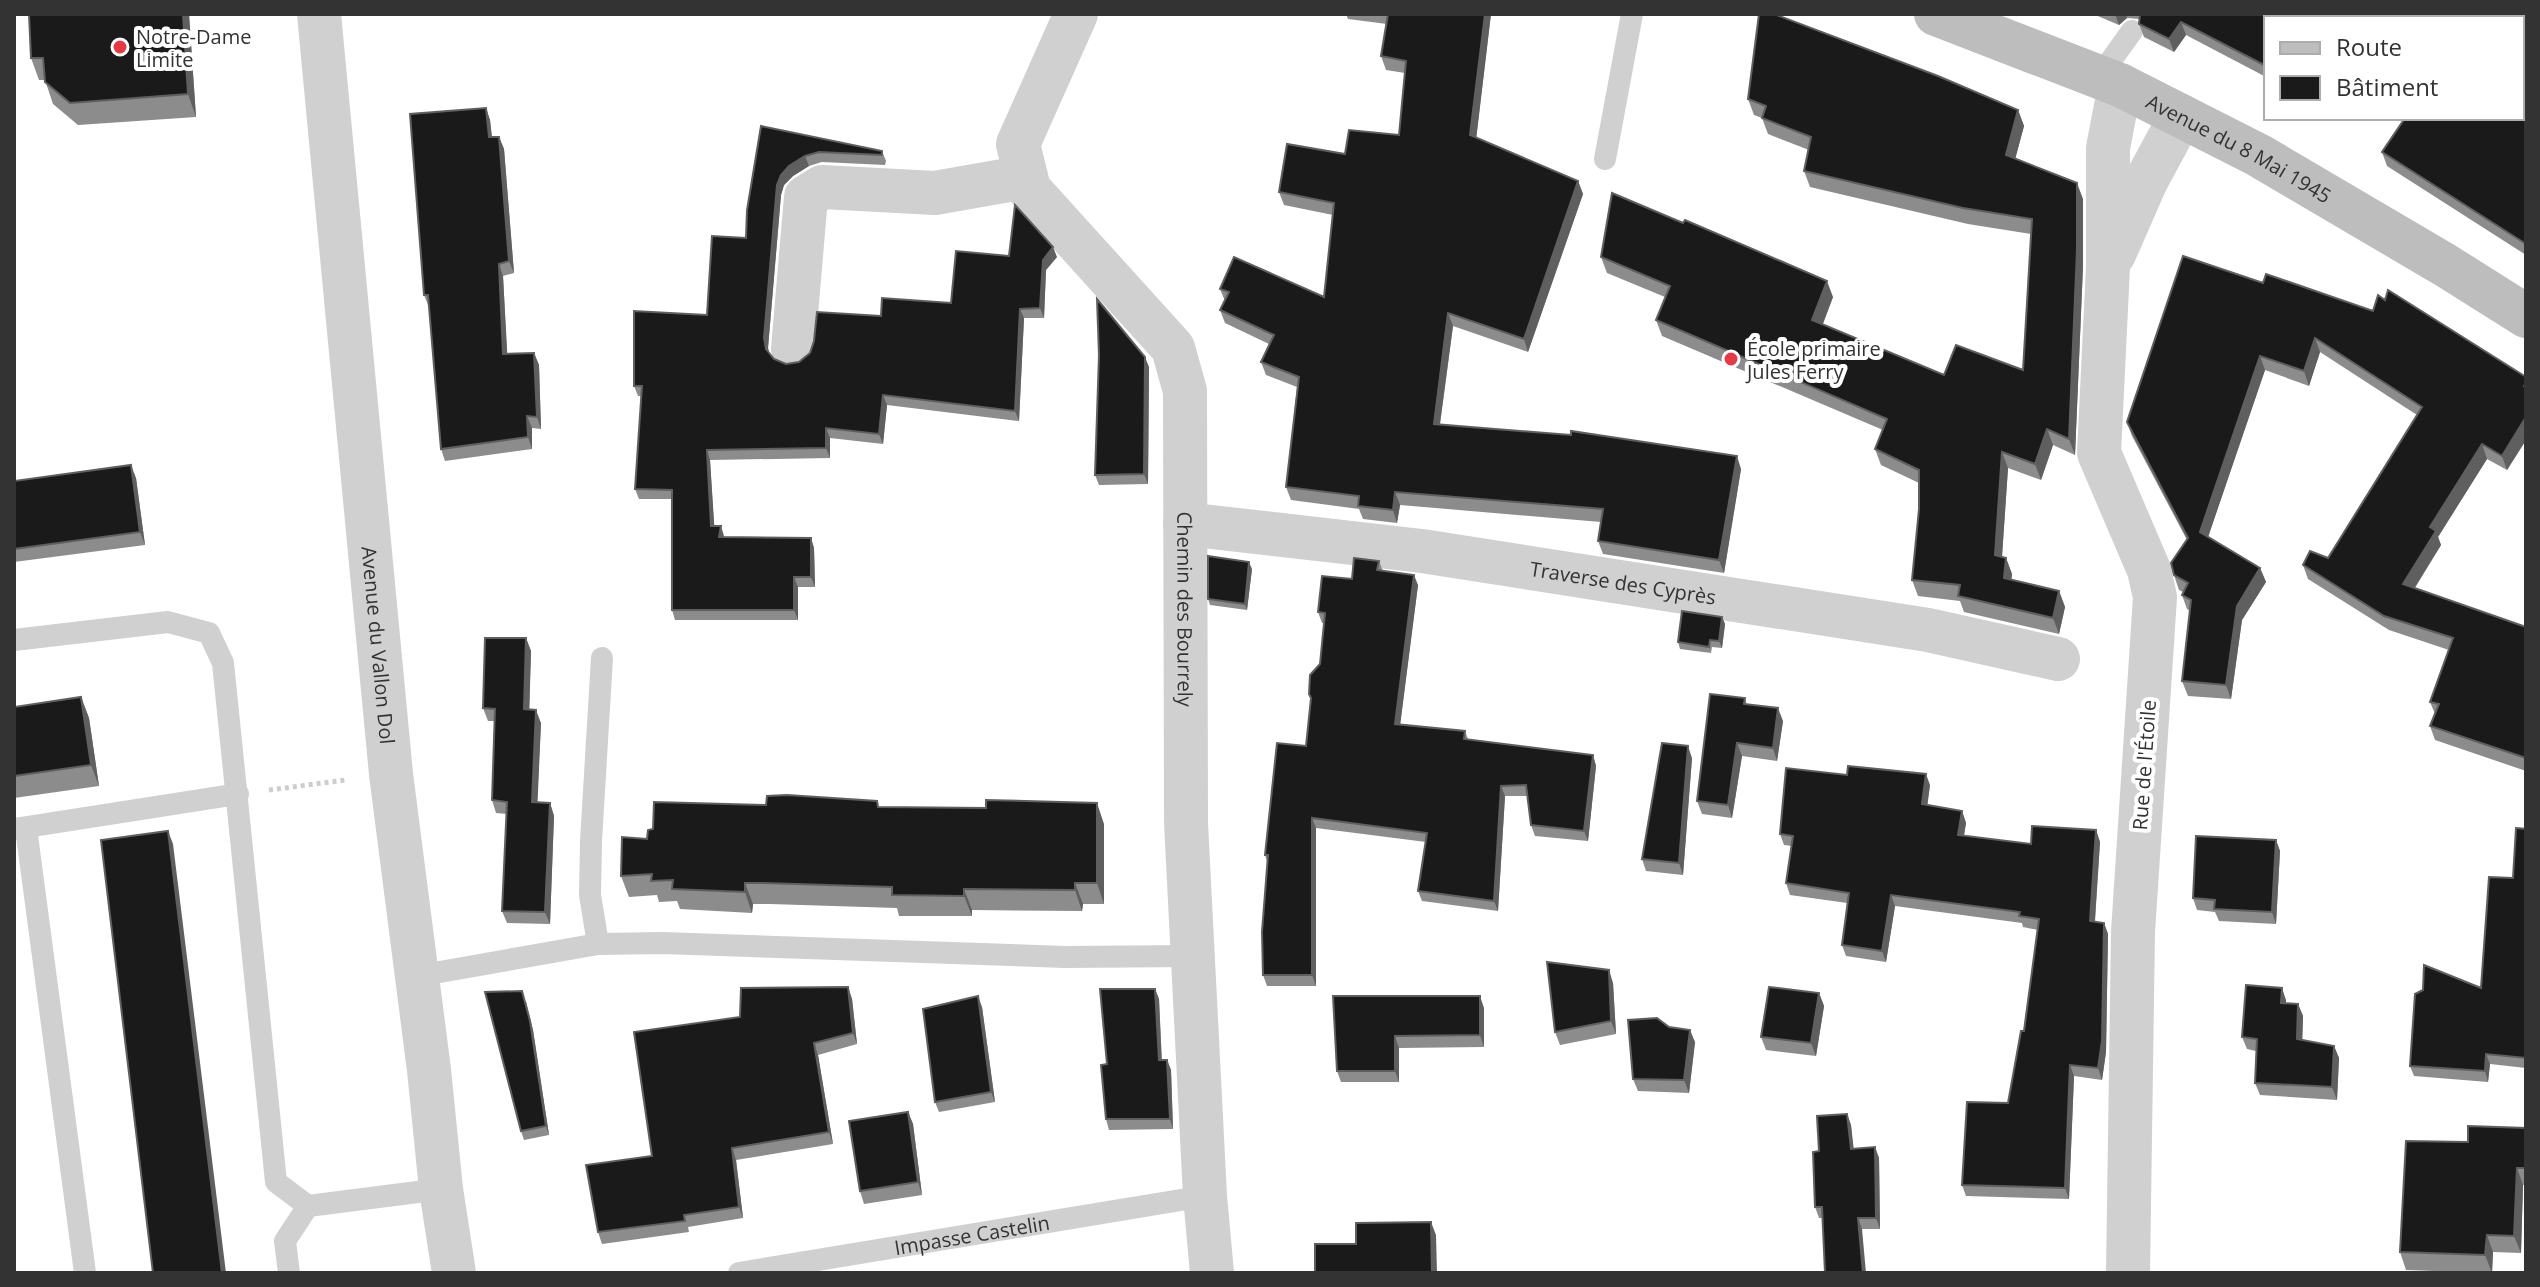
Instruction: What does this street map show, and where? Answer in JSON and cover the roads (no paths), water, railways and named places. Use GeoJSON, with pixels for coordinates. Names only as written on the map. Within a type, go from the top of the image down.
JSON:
{"type":"FeatureCollection","features":[{"type":"Feature","properties":{"kind":"main road","name":"Avenue du 8 Mai 1945"},"geometry":{"type":"LineString","coordinates":[[1936,14],[2110,81],[2258,155],[2526,316]]}},
{"type":"Feature","properties":{"kind":"street","name":"Avenue du Vallon Dol"},"geometry":{"type":"LineString","coordinates":[[319,14],[391,774],[454,1273]]}},
{"type":"Feature","properties":{"kind":"street","name":"Chemin des Bourrely"},"geometry":{"type":"LineString","coordinates":[[1076,14],[1018,144],[1029,189],[1173,348],[1185,391],[1186,823],[1205,1196],[1212,1273]]}},
{"type":"Feature","properties":{"kind":"street","name":"Rue de l'Étoile"},"geometry":{"type":"LineString","coordinates":[[2110,81],[2108,267],[2099,453],[2149,570],[2155,597],[2133,932],[2128,1273]]}},
{"type":"Feature","properties":{"kind":"street","name":"Rue de l'Étoile"},"geometry":{"type":"LineString","coordinates":[[2108,267],[2146,181],[2181,116]]}},
{"type":"Feature","properties":{"kind":"street"},"geometry":{"type":"LineString","coordinates":[[793,349],[806,197],[822,187],[935,193],[1026,177]]}},
{"type":"Feature","properties":{"kind":"street","name":"Traverse des Cyprès"},"geometry":{"type":"LineString","coordinates":[[1185,524],[1422,551],[1928,630],[2058,659]]}},
{"type":"Feature","properties":{"kind":"lane"},"geometry":{"type":"LineString","coordinates":[[1605,159],[1632,14]]}},
{"type":"Feature","properties":{"kind":"lane"},"geometry":{"type":"LineString","coordinates":[[2110,81],[2132,31]]}},
{"type":"Feature","properties":{"kind":"lane"},"geometry":{"type":"LineString","coordinates":[[14,640],[168,622],[209,633],[223,663],[276,1182],[308,1206],[441,1189]]}},
{"type":"Feature","properties":{"kind":"lane"},"geometry":{"type":"LineString","coordinates":[[598,944],[590,895],[602,658]]}},
{"type":"Feature","properties":{"kind":"lane"},"geometry":{"type":"LineString","coordinates":[[85,1273],[20,828],[238,794]]}},
{"type":"Feature","properties":{"kind":"lane"},"geometry":{"type":"LineString","coordinates":[[417,976],[598,944],[1065,957],[1192,956]]}},
{"type":"Feature","properties":{"kind":"lane","name":"Impasse Castelin"},"geometry":{"type":"LineString","coordinates":[[739,1273],[1205,1196]]}},
{"type":"Feature","properties":{"kind":"lane"},"geometry":{"type":"LineString","coordinates":[[289,1273],[285,1241],[308,1206]]}},
{"type":"Feature","properties":{"kind":"place","name":"Notre-Dame Limite"},"geometry":{"type":"Point","coordinates":[120,47]}},
{"type":"Feature","properties":{"kind":"place","name":"École primaire Jules Ferry"},"geometry":{"type":"Point","coordinates":[1731,359]}}]}
